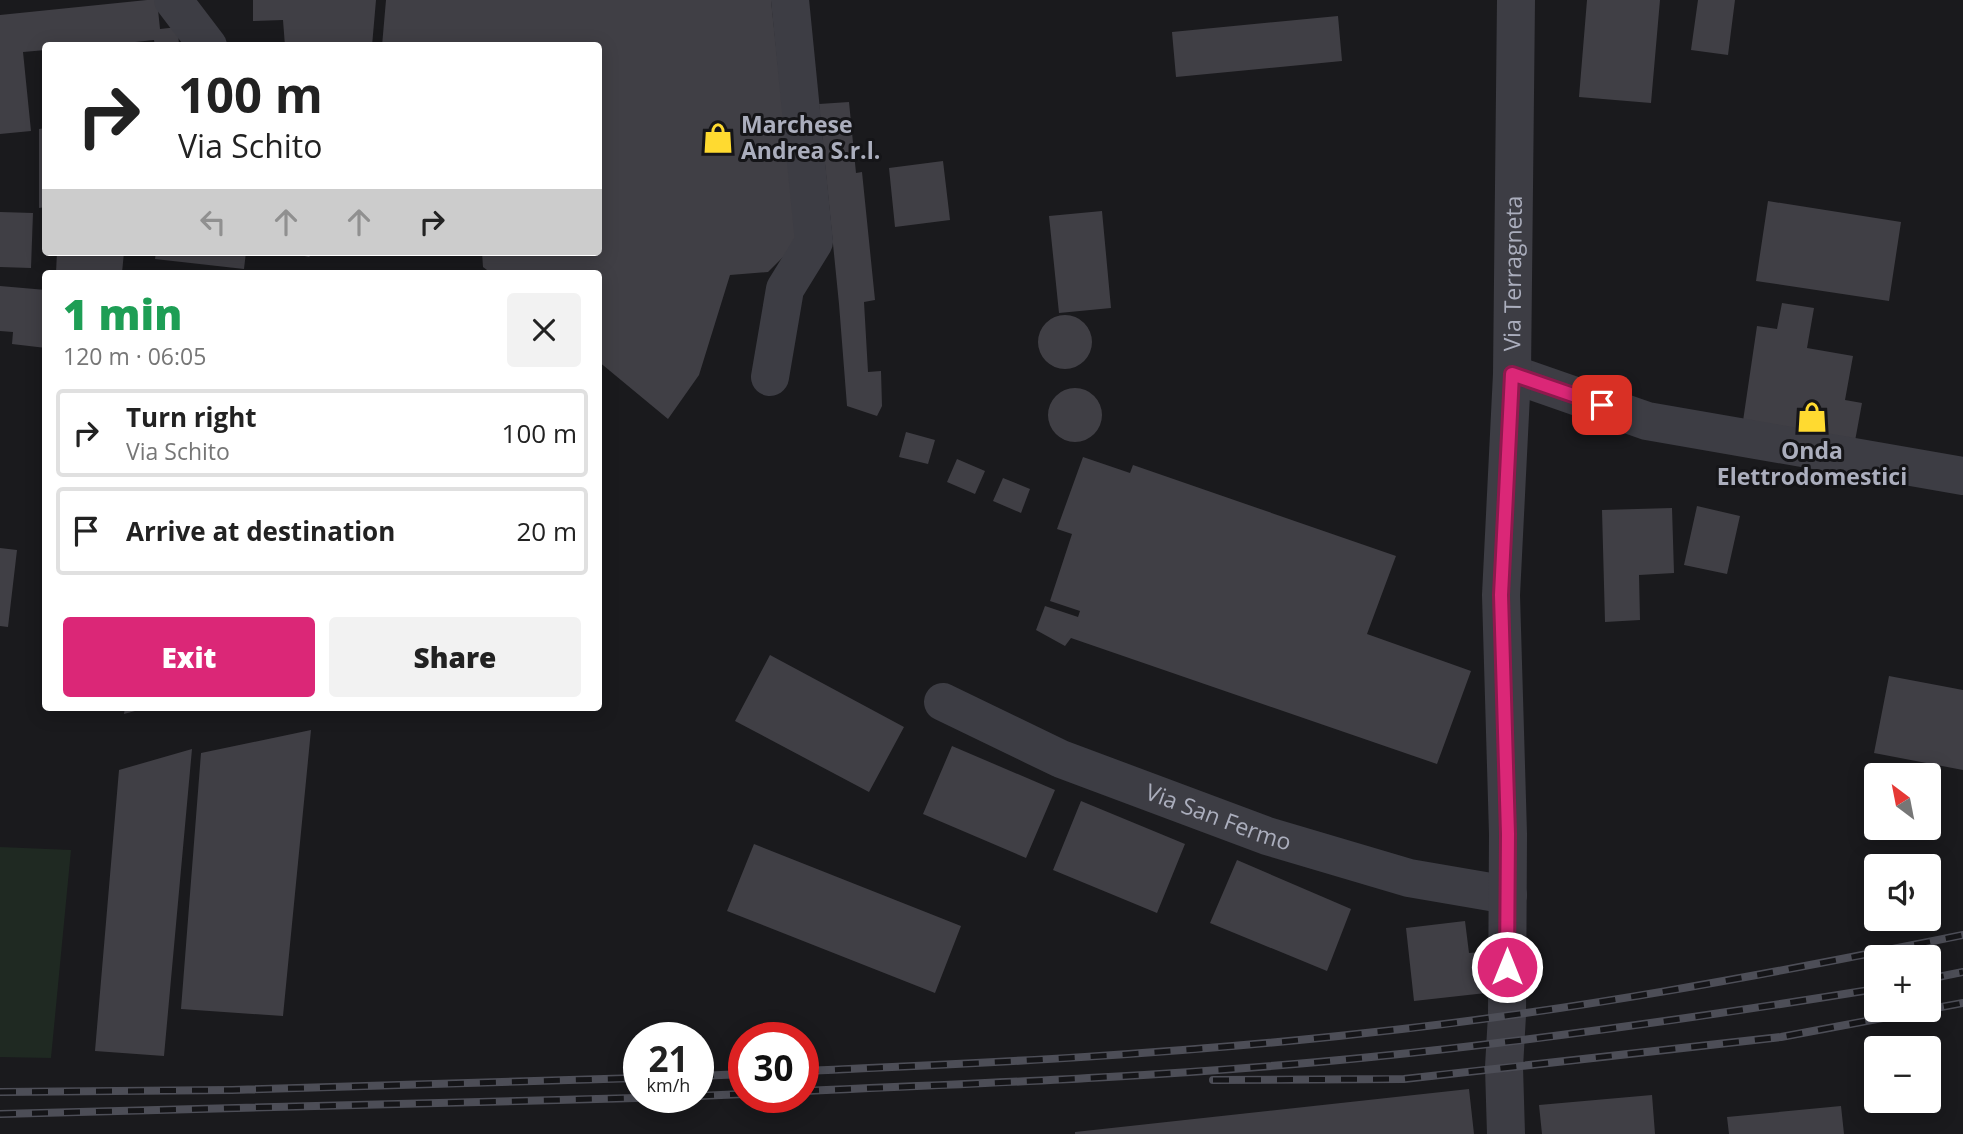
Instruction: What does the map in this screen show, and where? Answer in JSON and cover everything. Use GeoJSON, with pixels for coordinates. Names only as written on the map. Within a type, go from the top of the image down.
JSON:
{"type":"FeatureCollection","features":[{"type":"Feature","properties":{"kind":"street"},"geometry":{"type":"LineString","coordinates":[[173,0],[205,42]]}},
{"type":"Feature","properties":{"kind":"street"},"geometry":{"type":"LineString","coordinates":[[770,377],[785,289],[814,242],[790,0]]}},
{"type":"Feature","properties":{"kind":"street","name":"Via Terragneta"},"geometry":{"type":"LineString","coordinates":[[1506,1134],[1504,1067],[1508,895],[1501,595],[1512,374],[1516,0]]}},
{"type":"Feature","properties":{"kind":"street"},"geometry":{"type":"LineString","coordinates":[[1512,374],[1647,421],[1963,476]]}},
{"type":"Feature","properties":{"kind":"street","name":"Via San Fermo"},"geometry":{"type":"LineString","coordinates":[[943,702],[1061,759],[1267,835],[1409,878],[1508,895]]}},
{"type":"Feature","properties":{"kind":"shaded area"},"geometry":{"type":"Polygon","coordinates":[[[0,847],[71,850],[51,1058],[0,1057],[0,847]]]}},
{"type":"Feature","properties":{"kind":"building"},"geometry":{"type":"Polygon","coordinates":[[[157,0],[160,29],[178,27],[179,42],[42,42],[42,50],[23,52],[31,131],[0,134],[0,15],[157,0]]]}},
{"type":"Feature","properties":{"kind":"building"},"geometry":{"type":"Polygon","coordinates":[[[253,0],[376,0],[372,42],[285,42],[283,20],[253,21],[253,0]]]}},
{"type":"Feature","properties":{"kind":"building"},"geometry":{"type":"Polygon","coordinates":[[[386,0],[771,0],[797,243],[768,272],[730,275],[699,375],[668,419],[602,364],[602,270],[487,270],[483,267],[482,256],[602,256],[602,42],[382,42],[386,0]]]}},
{"type":"Feature","properties":{"kind":"building"},"geometry":{"type":"Polygon","coordinates":[[[1587,0],[1660,0],[1651,103],[1579,97],[1587,0]]]}},
{"type":"Feature","properties":{"kind":"building"},"geometry":{"type":"Polygon","coordinates":[[[1698,0],[1735,0],[1728,55],[1691,50],[1698,0]]]}},
{"type":"Feature","properties":{"kind":"building"},"geometry":{"type":"Polygon","coordinates":[[[1338,16],[1342,61],[1176,77],[1172,32],[1338,16]]]}},
{"type":"Feature","properties":{"kind":"building"},"geometry":{"type":"Polygon","coordinates":[[[849,102],[856,173],[862,172],[875,300],[864,302],[868,372],[881,371],[882,406],[877,416],[847,406],[819,104],[849,102]]]}},
{"type":"Feature","properties":{"kind":"building"},"geometry":{"type":"Polygon","coordinates":[[[39,129],[42,129],[42,208],[39,208],[39,129]]]}},
{"type":"Feature","properties":{"kind":"building"},"geometry":{"type":"Polygon","coordinates":[[[943,161],[950,220],[895,227],[889,168],[943,161]]]}},
{"type":"Feature","properties":{"kind":"building"},"geometry":{"type":"Polygon","coordinates":[[[1768,201],[1901,222],[1889,301],[1756,281],[1768,201]]]}},
{"type":"Feature","properties":{"kind":"building"},"geometry":{"type":"Polygon","coordinates":[[[1102,211],[1111,308],[1059,313],[1049,216],[1102,211]]]}},
{"type":"Feature","properties":{"kind":"building"},"geometry":{"type":"Polygon","coordinates":[[[0,212],[33,213],[31,268],[0,267],[0,212]]]}},
{"type":"Feature","properties":{"kind":"building"},"geometry":{"type":"Polygon","coordinates":[[[57,256],[124,256],[122,270],[56,270],[57,256]]]}},
{"type":"Feature","properties":{"kind":"building"},"geometry":{"type":"Polygon","coordinates":[[[155,256],[246,256],[244,269],[155,259],[155,256]]]}},
{"type":"Feature","properties":{"kind":"building"},"geometry":{"type":"Polygon","coordinates":[[[0,286],[42,290],[42,348],[12,344],[13,332],[0,331],[0,286]]]}},
{"type":"Feature","properties":{"kind":"building"},"geometry":{"type":"Polygon","coordinates":[[[1782,303],[1814,308],[1807,348],[1853,356],[1845,400],[1862,403],[1855,441],[1743,421],[1757,326],[1777,329],[1782,303]]]}},
{"type":"Feature","properties":{"kind":"building"},"geometry":{"type":"Polygon","coordinates":[[[1065,315],[1084,323],[1092,342],[1084,361],[1065,369],[1046,361],[1038,342],[1046,323],[1065,315]]]}},
{"type":"Feature","properties":{"kind":"building"},"geometry":{"type":"Polygon","coordinates":[[[1075,388],[1094,396],[1102,415],[1094,434],[1075,442],[1056,434],[1048,415],[1056,396],[1075,388]]]}},
{"type":"Feature","properties":{"kind":"building"},"geometry":{"type":"Polygon","coordinates":[[[906,432],[935,440],[928,464],[899,457],[906,432]]]}},
{"type":"Feature","properties":{"kind":"building"},"geometry":{"type":"Polygon","coordinates":[[[1083,457],[1130,473],[1133,465],[1396,556],[1367,634],[1471,671],[1437,764],[1071,638],[1065,646],[1036,630],[1045,606],[1078,617],[1080,611],[1050,601],[1072,534],[1057,529],[1083,457]]]}},
{"type":"Feature","properties":{"kind":"building"},"geometry":{"type":"Polygon","coordinates":[[[957,459],[985,471],[975,494],[947,482],[957,459]]]}},
{"type":"Feature","properties":{"kind":"building"},"geometry":{"type":"Polygon","coordinates":[[[1003,478],[1030,489],[1021,513],[993,501],[1003,478]]]}},
{"type":"Feature","properties":{"kind":"building"},"geometry":{"type":"Polygon","coordinates":[[[1697,506],[1740,516],[1727,574],[1684,565],[1697,506]]]}},
{"type":"Feature","properties":{"kind":"building"},"geometry":{"type":"Polygon","coordinates":[[[1672,508],[1674,573],[1639,575],[1640,620],[1605,622],[1602,510],[1672,508]]]}},
{"type":"Feature","properties":{"kind":"building"},"geometry":{"type":"Polygon","coordinates":[[[0,548],[17,550],[8,627],[0,626],[0,548]]]}},
{"type":"Feature","properties":{"kind":"building"},"geometry":{"type":"Polygon","coordinates":[[[770,655],[904,727],[869,792],[735,721],[770,655]]]}},
{"type":"Feature","properties":{"kind":"building"},"geometry":{"type":"Polygon","coordinates":[[[1889,676],[1963,690],[1963,770],[1941,766],[1941,763],[1926,763],[1874,753],[1889,676]]]}},
{"type":"Feature","properties":{"kind":"building"},"geometry":{"type":"Polygon","coordinates":[[[311,730],[283,1016],[181,1009],[201,753],[311,730]]]}},
{"type":"Feature","properties":{"kind":"building"},"geometry":{"type":"Polygon","coordinates":[[[952,746],[1055,790],[1026,858],[923,814],[952,746]]]}},
{"type":"Feature","properties":{"kind":"building"},"geometry":{"type":"Polygon","coordinates":[[[192,749],[164,1056],[95,1051],[119,770],[192,749]]]}},
{"type":"Feature","properties":{"kind":"building"},"geometry":{"type":"Polygon","coordinates":[[[1081,801],[1185,844],[1157,913],[1053,870],[1081,801]]]}},
{"type":"Feature","properties":{"kind":"building"},"geometry":{"type":"Polygon","coordinates":[[[754,844],[961,926],[935,993],[727,911],[754,844]]]}},
{"type":"Feature","properties":{"kind":"building"},"geometry":{"type":"Polygon","coordinates":[[[1237,860],[1351,909],[1327,971],[1210,923],[1237,860]]]}},
{"type":"Feature","properties":{"kind":"building"},"geometry":{"type":"Polygon","coordinates":[[[1465,921],[1469,953],[1490,951],[1495,992],[1414,1001],[1406,928],[1465,921]]]}},
{"type":"Feature","properties":{"kind":"building"},"geometry":{"type":"Polygon","coordinates":[[[1469,1089],[1474,1134],[1075,1134],[1075,1132],[1469,1089]]]}},
{"type":"Feature","properties":{"kind":"building"},"geometry":{"type":"Polygon","coordinates":[[[1652,1095],[1655,1134],[1542,1134],[1539,1105],[1652,1095]]]}},
{"type":"Feature","properties":{"kind":"building"},"geometry":{"type":"Polygon","coordinates":[[[1841,1106],[1844,1134],[1729,1134],[1727,1117],[1841,1106]]]}},
{"type":"Feature","properties":{"kind":"railway"},"geometry":{"type":"LineString","coordinates":[[819,1070],[1155,1052],[1441,1024],[1666,991],[1963,935]]}},
{"type":"Feature","properties":{"kind":"railway"},"geometry":{"type":"LineString","coordinates":[[1941,976],[1963,972]]}},
{"type":"Feature","properties":{"kind":"railway"},"geometry":{"type":"LineString","coordinates":[[819,1090],[1016,1082],[1300,1064],[1624,1027],[1864,991]]}},
{"type":"Feature","properties":{"kind":"railway"},"geometry":{"type":"LineString","coordinates":[[1213,1080],[1404,1079],[1781,1037],[1963,1003]]}},
{"type":"Feature","properties":{"kind":"railway"},"geometry":{"type":"LineString","coordinates":[[714,1075],[728,1075]]}},
{"type":"Feature","properties":{"kind":"railway"},"geometry":{"type":"LineString","coordinates":[[0,1092],[232,1090],[623,1078]]}},
{"type":"Feature","properties":{"kind":"railway"},"geometry":{"type":"LineString","coordinates":[[714,1095],[728,1095]]}},
{"type":"Feature","properties":{"kind":"railway"},"geometry":{"type":"LineString","coordinates":[[0,1114],[623,1098]]}},
{"type":"Feature","properties":{"kind":"place","name":"Marchese Andrea S.r.l."},"geometry":{"type":"Point","coordinates":[718,138]}},
{"type":"Feature","properties":{"kind":"place","name":"Onda Elettrodomestici"},"geometry":{"type":"Point","coordinates":[1812,417]}},
{"type":"Feature","properties":{"kind":"route"},"geometry":{"type":"LineString","coordinates":[[1507,967],[1508,834],[1501,595],[1512,374],[1602,405]]}}]}
